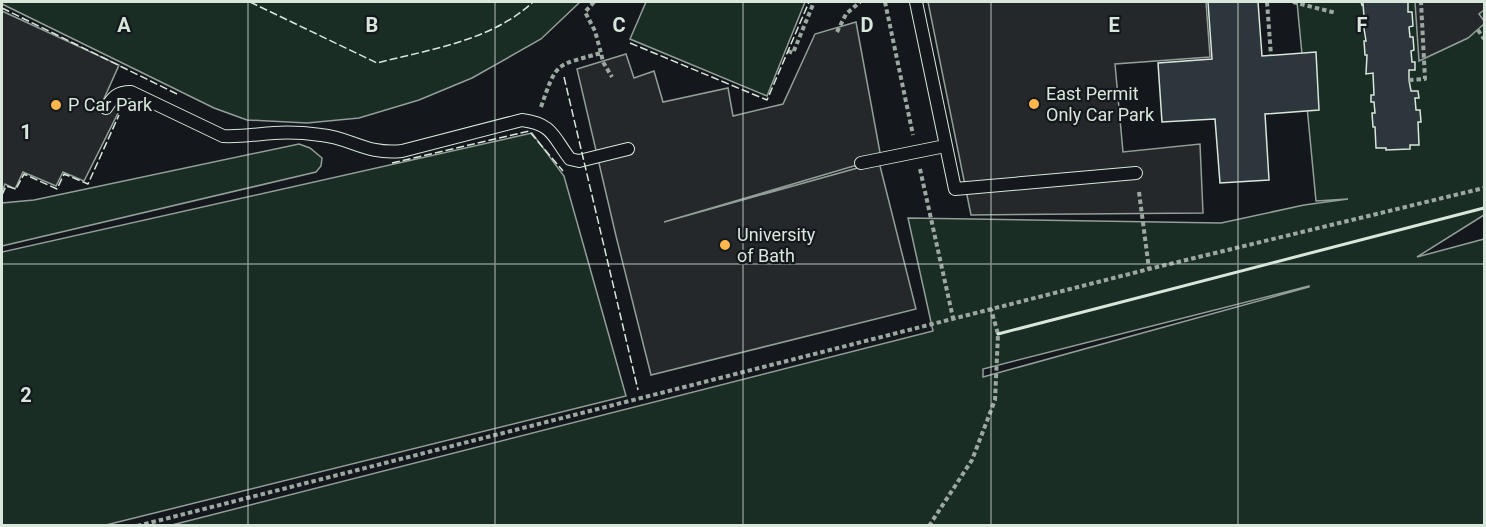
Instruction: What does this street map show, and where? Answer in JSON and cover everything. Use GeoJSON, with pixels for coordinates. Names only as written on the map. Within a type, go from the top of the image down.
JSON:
{"type":"FeatureCollection","features":[{"type":"Feature","properties":{"kind":"lane"},"geometry":{"type":"LineString","coordinates":[[916,2],[955,189],[1136,173]]}},
{"type":"Feature","properties":{"kind":"lane"},"geometry":{"type":"LineString","coordinates":[[106,108],[113,97],[121,92],[131,92],[223,136],[240,137],[275,133],[323,135],[385,153],[402,151],[522,120],[536,122],[549,129],[570,159],[579,161],[628,149]]}},
{"type":"Feature","properties":{"kind":"lane"},"geometry":{"type":"LineString","coordinates":[[861,163],[945,146]]}},
{"type":"Feature","properties":{"kind":"path"},"geometry":{"type":"LineString","coordinates":[[594,2],[585,12],[594,31],[600,53],[612,77]]}},
{"type":"Feature","properties":{"kind":"path"},"geometry":{"type":"LineString","coordinates":[[788,51],[793,53],[814,2]]}},
{"type":"Feature","properties":{"kind":"path"},"geometry":{"type":"LineString","coordinates":[[837,32],[846,14],[860,2]]}},
{"type":"Feature","properties":{"kind":"path"},"geometry":{"type":"LineString","coordinates":[[1267,2],[1271,55]]}},
{"type":"Feature","properties":{"kind":"path"},"geometry":{"type":"LineString","coordinates":[[1293,2],[1336,14]]}},
{"type":"Feature","properties":{"kind":"path"},"geometry":{"type":"LineString","coordinates":[[1410,80],[1425,79],[1421,2]]}},
{"type":"Feature","properties":{"kind":"path"},"geometry":{"type":"LineString","coordinates":[[1478,30],[1485,39]]}},
{"type":"Feature","properties":{"kind":"path"},"geometry":{"type":"LineString","coordinates":[[536,122],[556,70],[562,64],[600,53]]}},
{"type":"Feature","properties":{"kind":"path"},"geometry":{"type":"LineString","coordinates":[[1136,173],[1149,269]]}},
{"type":"Feature","properties":{"kind":"path"},"geometry":{"type":"LineString","coordinates":[[136,525],[1149,269],[1485,188]]}},
{"type":"Feature","properties":{"kind":"path"},"geometry":{"type":"LineString","coordinates":[[929,525],[972,460],[995,400],[998,334],[991,309]]}},
{"type":"Feature","properties":{"kind":"green space"},"geometry":{"type":"Polygon","coordinates":[[[2,2],[580,2],[541,39],[472,78],[419,100],[359,118],[307,123],[247,120],[214,108],[2,2]]]}},
{"type":"Feature","properties":{"kind":"green space"},"geometry":{"type":"Polygon","coordinates":[[[646,2],[805,2],[767,96],[630,39],[646,2]]]}},
{"type":"Feature","properties":{"kind":"green space"},"geometry":{"type":"Polygon","coordinates":[[[1297,2],[1484,2],[1484,215],[1417,257],[1484,239],[1484,525],[168,526],[933,331],[908,218],[1221,223],[1304,205],[1348,199],[1316,201],[1297,2]],[[1309,287],[983,369],[983,377],[1309,287]]]}},
{"type":"Feature","properties":{"kind":"green space"},"geometry":{"type":"Polygon","coordinates":[[[532,133],[564,176],[626,396],[106,525],[2,525],[2,252],[532,133]]]}},
{"type":"Feature","properties":{"kind":"green space"},"geometry":{"type":"Polygon","coordinates":[[[299,144],[310,148],[322,158],[321,166],[316,172],[2,246],[2,203],[34,200],[299,144]]]}},
{"type":"Feature","properties":{"kind":"shaded area","name":"East Permit Only Car Park"},"geometry":{"type":"Polygon","coordinates":[[[928,2],[1206,2],[1210,57],[1115,64],[1123,152],[1200,144],[1203,213],[971,215],[928,2]]]}},
{"type":"Feature","properties":{"kind":"shaded area"},"geometry":{"type":"Polygon","coordinates":[[[1415,2],[1484,2],[1484,10],[1479,14],[1484,24],[1468,38],[1419,61],[1415,2]]]}},
{"type":"Feature","properties":{"kind":"shaded area","name":"P Car Park"},"geometry":{"type":"Polygon","coordinates":[[[2,11],[119,65],[103,101],[120,109],[84,181],[63,172],[56,186],[23,172],[15,189],[5,184],[2,192],[2,11]]]}},
{"type":"Feature","properties":{"kind":"shaded area"},"geometry":{"type":"Polygon","coordinates":[[[856,22],[881,158],[664,222],[879,162],[916,309],[651,375],[577,69],[626,54],[634,78],[654,71],[663,102],[728,88],[733,116],[783,104],[815,34],[856,22]]]}},
{"type":"Feature","properties":{"kind":"building"},"geometry":{"type":"Polygon","coordinates":[[[1208,2],[1258,2],[1262,56],[1316,52],[1319,110],[1265,114],[1269,180],[1220,183],[1215,119],[1162,122],[1158,63],[1212,59],[1208,2]]]}},
{"type":"Feature","properties":{"kind":"building"},"geometry":{"type":"Polygon","coordinates":[[[1361,2],[1408,2],[1408,12],[1412,12],[1413,26],[1409,27],[1410,37],[1413,37],[1414,50],[1411,51],[1415,70],[1409,70],[1409,80],[1411,91],[1418,91],[1419,98],[1415,98],[1416,110],[1420,110],[1421,122],[1418,122],[1419,145],[1410,145],[1410,149],[1376,148],[1372,113],[1375,113],[1374,102],[1371,102],[1371,95],[1374,95],[1373,73],[1366,74],[1367,55],[1365,55],[1364,41],[1366,41],[1361,2]]]}},
{"type":"Feature","properties":{"kind":"fence"},"geometry":{"type":"LineString","coordinates":[[250,2],[377,63],[439,48],[479,35],[499,26],[533,2]]}},
{"type":"Feature","properties":{"kind":"fence"},"geometry":{"type":"LineString","coordinates":[[630,43],[767,100],[809,2]]}},
{"type":"Feature","properties":{"kind":"fence"},"geometry":{"type":"LineString","coordinates":[[2,8],[177,94]]}},
{"type":"Feature","properties":{"kind":"fence"},"geometry":{"type":"LineString","coordinates":[[564,77],[638,390]]}},
{"type":"Feature","properties":{"kind":"fence"},"geometry":{"type":"LineString","coordinates":[[2,195],[6,186],[16,189],[24,174],[57,189],[64,174],[88,184],[119,115]]}},
{"type":"Feature","properties":{"kind":"fence"},"geometry":{"type":"LineString","coordinates":[[392,163],[529,131],[563,171]]}},
{"type":"Feature","properties":{"kind":"wall"},"geometry":{"type":"LineString","coordinates":[[998,334],[1484,208]]}},
{"type":"Feature","properties":{"kind":"place","name":"East Permit Only Car Park"},"geometry":{"type":"Point","coordinates":[1034,104]}},
{"type":"Feature","properties":{"kind":"place","name":"P Car Park"},"geometry":{"type":"Point","coordinates":[56,105]}},
{"type":"Feature","properties":{"kind":"place","name":"University of Bath"},"geometry":{"type":"Point","coordinates":[725,245]}}]}
